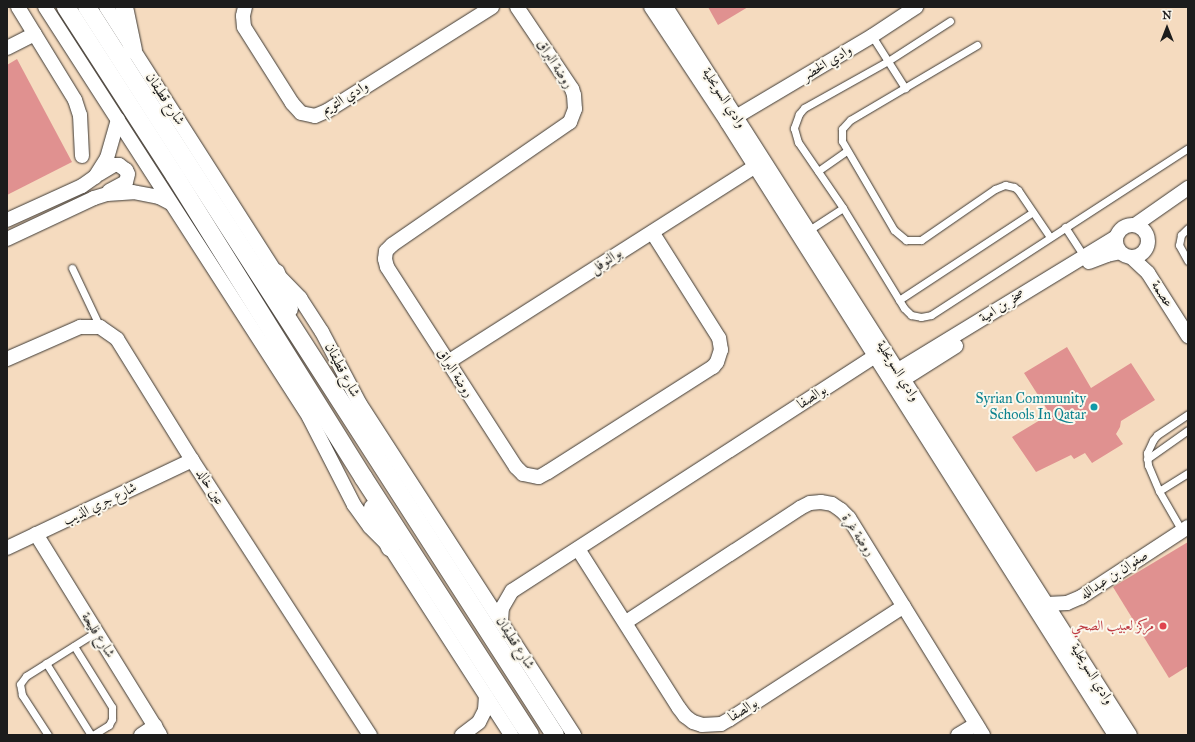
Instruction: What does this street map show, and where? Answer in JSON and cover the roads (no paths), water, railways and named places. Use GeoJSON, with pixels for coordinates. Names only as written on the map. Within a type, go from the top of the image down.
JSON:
{"type":"FeatureCollection","features":[{"type":"Feature","properties":{"kind":"street"},"geometry":{"type":"LineString","coordinates":[[18,7],[71,92],[78,107],[82,156]]}},
{"type":"Feature","properties":{"kind":"street"},"geometry":{"type":"LineString","coordinates":[[45,7],[309,418],[354,504],[370,527],[390,547]]}},
{"type":"Feature","properties":{"kind":"street"},"geometry":{"type":"LineString","coordinates":[[66,7],[175,176],[362,477],[530,735]]}},
{"type":"Feature","properties":{"kind":"street","name":"شارع قطيفان"},"geometry":{"type":"LineString","coordinates":[[87,7],[555,735]]}},
{"type":"Feature","properties":{"kind":"street","name":"شارع قطيفان"},"geometry":{"type":"LineString","coordinates":[[106,7],[276,273],[300,298],[322,332],[360,404],[574,735]]}},
{"type":"Feature","properties":{"kind":"street"},"geometry":{"type":"LineString","coordinates":[[124,7],[134,50]]}},
{"type":"Feature","properties":{"kind":"street","name":"وادي التويم"},"geometry":{"type":"LineString","coordinates":[[245,7],[243,16],[244,27],[288,97],[296,108],[302,113],[315,116],[327,111],[492,7]]}},
{"type":"Feature","properties":{"kind":"street","name":"روضة البراق"},"geometry":{"type":"LineString","coordinates":[[516,7],[572,89],[575,109],[570,122],[392,245],[385,255],[387,267],[448,362],[519,471],[528,476],[539,477],[561,464],[713,367],[720,356],[721,350],[719,338],[652,232]]}},
{"type":"Feature","properties":{"kind":"street","name":"وادي السويحلية"},"geometry":{"type":"LineString","coordinates":[[651,7],[731,120],[804,233],[1041,608],[1115,735]]}},
{"type":"Feature","properties":{"kind":"street","name":"وادي السويحلية"},"geometry":{"type":"LineString","coordinates":[[666,7],[731,120]]}},
{"type":"Feature","properties":{"kind":"street","name":"وادي الخضر"},"geometry":{"type":"LineString","coordinates":[[731,120],[872,36],[916,7]]}},
{"type":"Feature","properties":{"kind":"street"},"geometry":{"type":"LineString","coordinates":[[7,48],[35,34]]}},
{"type":"Feature","properties":{"kind":"street"},"geometry":{"type":"LineString","coordinates":[[46,52],[66,40]]}},
{"type":"Feature","properties":{"kind":"street"},"geometry":{"type":"LineString","coordinates":[[95,177],[107,158],[118,120]]}},
{"type":"Feature","properties":{"kind":"street","name":"بوالنوفل"},"geometry":{"type":"LineString","coordinates":[[448,362],[760,164]]}},
{"type":"Feature","properties":{"kind":"street"},"geometry":{"type":"LineString","coordinates":[[7,220],[82,186],[114,165],[123,167],[128,174],[126,182],[122,185],[7,239]]}},
{"type":"Feature","properties":{"kind":"street"},"geometry":{"type":"LineString","coordinates":[[1140,229],[1188,188]]}},
{"type":"Feature","properties":{"kind":"street"},"geometry":{"type":"LineString","coordinates":[[94,198],[107,194],[133,192],[159,197],[171,203]]}},
{"type":"Feature","properties":{"kind":"street"},"geometry":{"type":"LineString","coordinates":[[1140,229],[1148,242],[1144,252],[1136,257],[1126,254],[1116,245],[1116,237],[1121,229],[1140,229],[1188,197]]}},
{"type":"Feature","properties":{"kind":"street","name":"صخر بن امية"},"geometry":{"type":"LineString","coordinates":[[896,378],[1084,256],[1116,237]]}},
{"type":"Feature","properties":{"kind":"street","name":"عصمة"},"geometry":{"type":"LineString","coordinates":[[1144,252],[1188,321]]}},
{"type":"Feature","properties":{"kind":"street","name":"صخر بن امية"},"geometry":{"type":"LineString","coordinates":[[896,378],[1079,268],[1098,258],[1126,254]]}},
{"type":"Feature","properties":{"kind":"street","name":"عصمة"},"geometry":{"type":"LineString","coordinates":[[1126,254],[1148,273],[1188,336]]}},
{"type":"Feature","properties":{"kind":"street"},"geometry":{"type":"LineString","coordinates":[[276,273],[299,338]]}},
{"type":"Feature","properties":{"kind":"street"},"geometry":{"type":"LineString","coordinates":[[7,358],[80,327],[100,327]]}},
{"type":"Feature","properties":{"kind":"street","name":"عين خالد"},"geometry":{"type":"LineString","coordinates":[[100,327],[116,339],[192,460],[370,735]]}},
{"type":"Feature","properties":{"kind":"street","name":"بوالصفا"},"geometry":{"type":"LineString","coordinates":[[481,590],[496,593],[512,591],[880,353]]}},
{"type":"Feature","properties":{"kind":"street","name":"شارع جري الذيب"},"geometry":{"type":"LineString","coordinates":[[7,548],[192,460]]}},
{"type":"Feature","properties":{"kind":"street"},"geometry":{"type":"LineString","coordinates":[[362,477],[370,502],[390,547],[508,730]]}},
{"type":"Feature","properties":{"kind":"street","name":"روضة غرة"},"geometry":{"type":"LineString","coordinates":[[626,622],[800,508],[810,503],[821,502],[832,504],[842,510],[849,518],[980,729]]}},
{"type":"Feature","properties":{"kind":"street","name":"صفوان بن عبدالله"},"geometry":{"type":"LineString","coordinates":[[1041,608],[1067,603],[1081,597],[1185,529]]}},
{"type":"Feature","properties":{"kind":"street","name":"شارع فليحة"},"geometry":{"type":"LineString","coordinates":[[36,534],[157,731]]}},
{"type":"Feature","properties":{"kind":"street","name":"بوالصفا"},"geometry":{"type":"LineString","coordinates":[[578,549],[685,716],[693,722],[712,726],[721,724],[730,719],[904,606]]}},
{"type":"Feature","properties":{"kind":"street","name":"بوالصفا"},"geometry":{"type":"LineString","coordinates":[[501,621],[502,608],[512,591]]}},
{"type":"Feature","properties":{"kind":"street","name":"وادي السويحلية"},"geometry":{"type":"LineString","coordinates":[[1041,608],[1130,735]]}},
{"type":"Feature","properties":{"kind":"street"},"geometry":{"type":"LineString","coordinates":[[474,727],[482,716],[486,696]]}},
{"type":"Feature","properties":{"kind":"street"},"geometry":{"type":"LineString","coordinates":[[462,735],[474,727],[486,724],[508,730]]}},
{"type":"Feature","properties":{"kind":"street"},"geometry":{"type":"LineString","coordinates":[[958,735],[980,729]]}},
{"type":"Feature","properties":{"kind":"street"},"geometry":{"type":"LineString","coordinates":[[141,735],[157,731]]}},
{"type":"Feature","properties":{"kind":"lane"},"geometry":{"type":"LineString","coordinates":[[950,22],[888,61],[804,108],[799,114],[794,128],[795,135],[843,208],[899,300],[911,315],[921,317],[931,315],[1188,148]]}},
{"type":"Feature","properties":{"kind":"lane"},"geometry":{"type":"LineString","coordinates":[[872,36],[905,88]]}},
{"type":"Feature","properties":{"kind":"lane"},"geometry":{"type":"LineString","coordinates":[[977,45],[845,124],[840,135],[894,230],[906,240],[921,240],[996,189],[1005,185],[1014,187],[1018,190],[1050,237]]}},
{"type":"Feature","properties":{"kind":"lane"},"geometry":{"type":"LineString","coordinates":[[818,171],[848,151]]}},
{"type":"Feature","properties":{"kind":"lane"},"geometry":{"type":"LineString","coordinates":[[804,233],[843,208]]}},
{"type":"Feature","properties":{"kind":"lane"},"geometry":{"type":"LineString","coordinates":[[899,300],[1033,212]]}},
{"type":"Feature","properties":{"kind":"lane"},"geometry":{"type":"LineString","coordinates":[[1065,228],[1084,256]]}},
{"type":"Feature","properties":{"kind":"lane"},"geometry":{"type":"LineString","coordinates":[[1188,228],[1181,235],[1179,244],[1188,261]]}},
{"type":"Feature","properties":{"kind":"lane"},"geometry":{"type":"LineString","coordinates":[[72,268],[100,327]]}},
{"type":"Feature","properties":{"kind":"lane"},"geometry":{"type":"LineString","coordinates":[[1185,529],[1159,491],[1147,459],[1147,453],[1152,440],[1188,414]]}},
{"type":"Feature","properties":{"kind":"lane"},"geometry":{"type":"LineString","coordinates":[[1147,459],[1188,430]]}},
{"type":"Feature","properties":{"kind":"lane"},"geometry":{"type":"LineString","coordinates":[[1159,491],[1188,473]]}},
{"type":"Feature","properties":{"kind":"lane"},"geometry":{"type":"LineString","coordinates":[[48,735],[22,695],[19,688],[20,684],[26,676],[96,632]]}},
{"type":"Feature","properties":{"kind":"lane"},"geometry":{"type":"LineString","coordinates":[[46,663],[92,735],[109,725],[112,719],[112,707],[74,646]]}},
{"type":"Feature","properties":{"kind":"place","name":"Syrian Community Schools In Qatar"},"geometry":{"type":"Point","coordinates":[1094,407]}},
{"type":"Feature","properties":{"kind":"place","name":"مركز لعبيب الصحي"},"geometry":{"type":"Point","coordinates":[1163,626]}}]}
